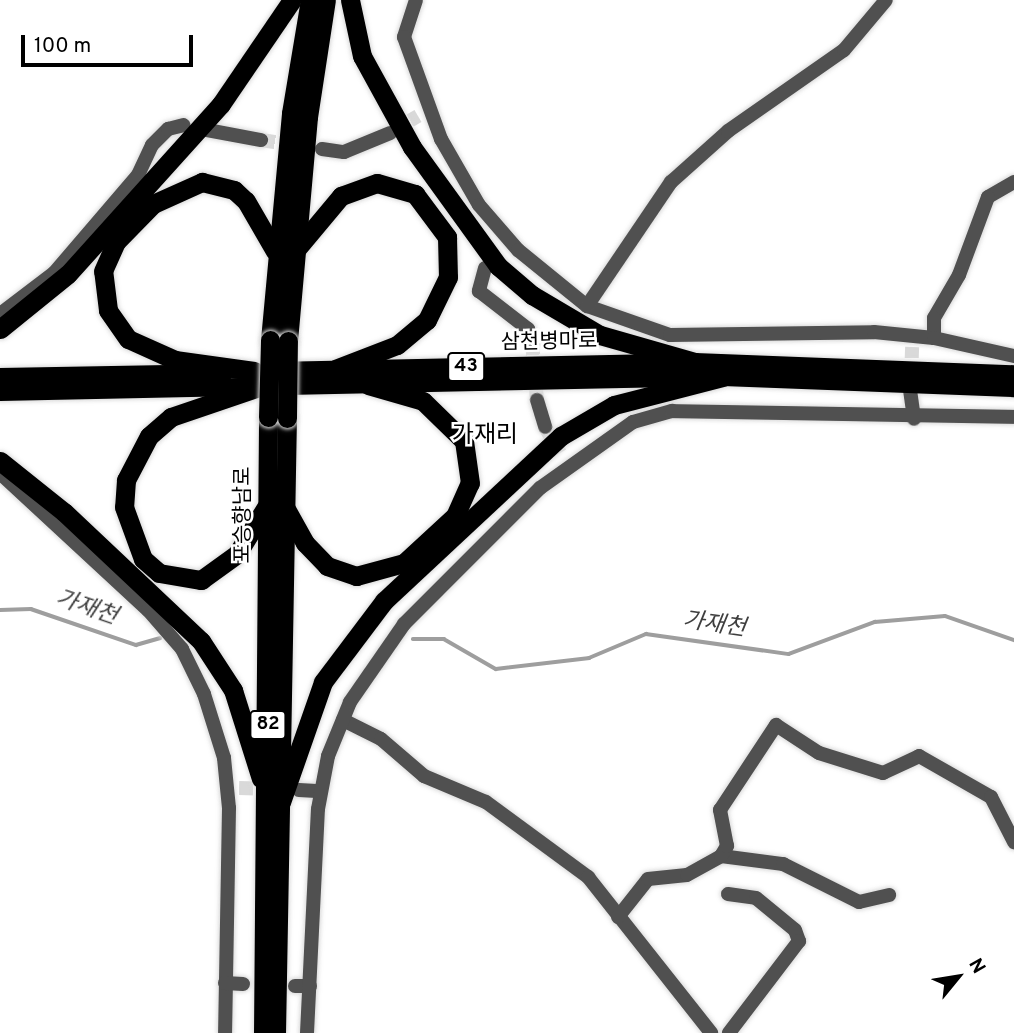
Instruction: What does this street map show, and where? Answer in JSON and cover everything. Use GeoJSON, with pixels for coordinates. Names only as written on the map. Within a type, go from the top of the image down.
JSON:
{"type":"FeatureCollection","features":[{"type":"Feature","properties":{"kind":"highway"},"geometry":{"type":"LineString","coordinates":[[0,330],[68,274],[222,104],[292,0]]}},
{"type":"Feature","properties":{"kind":"highway","name":"포승향남로"},"geometry":{"type":"LineString","coordinates":[[276,1033],[275,506],[279,341],[285,251],[310,0]]}},
{"type":"Feature","properties":{"kind":"highway","name":"포승향남로"},"geometry":{"type":"LineString","coordinates":[[285,251],[326,0]]}},
{"type":"Feature","properties":{"kind":"highway"},"geometry":{"type":"LineString","coordinates":[[350,0],[362,56],[400,125],[457,217],[498,265],[531,295],[600,335],[695,362]]}},
{"type":"Feature","properties":{"kind":"highway"},"geometry":{"type":"LineString","coordinates":[[256,379],[175,360],[128,339],[108,310],[103,271],[116,242],[153,204],[202,182],[234,190],[246,201],[285,251],[341,197],[377,183],[415,194],[447,237],[448,276],[427,320],[397,345],[335,369]]}},
{"type":"Feature","properties":{"kind":"highway"},"geometry":{"type":"LineString","coordinates":[[274,801],[323,682],[384,601],[561,436],[614,405],[723,377]]}},
{"type":"Feature","properties":{"kind":"highway"},"geometry":{"type":"LineString","coordinates":[[256,379],[171,417],[157,430],[134,460],[124,507],[144,559],[159,573],[201,580],[237,554],[275,506],[327,566],[356,576],[404,564],[455,516],[470,483],[464,442],[423,401],[368,385]]}},
{"type":"Feature","properties":{"kind":"highway"},"geometry":{"type":"LineString","coordinates":[[0,461],[180,618],[220,666],[242,713],[274,801]]}},
{"type":"Feature","properties":{"kind":"highway","name":"포승향남로"},"geometry":{"type":"LineString","coordinates":[[263,1033],[274,801]]}},
{"type":"Feature","properties":{"kind":"main road","name":"삼천병마로"},"geometry":{"type":"LineString","coordinates":[[0,392],[256,379],[335,369],[695,362],[1014,374]]}},
{"type":"Feature","properties":{"kind":"main road","name":"삼천병마로"},"geometry":{"type":"LineString","coordinates":[[0,377],[256,379],[368,385],[723,377],[1014,388]]}},
{"type":"Feature","properties":{"kind":"street"},"geometry":{"type":"LineString","coordinates":[[416,0],[404,37],[424,112],[479,205],[505,239],[551,282],[587,306],[670,335],[911,341],[934,338],[1014,356]]}},
{"type":"Feature","properties":{"kind":"street"},"geometry":{"type":"LineString","coordinates":[[587,306],[671,182],[728,131],[844,50],[886,0]]}},
{"type":"Feature","properties":{"kind":"street"},"geometry":{"type":"LineString","coordinates":[[0,314],[54,273],[138,174],[152,145],[168,129],[184,125]]}},
{"type":"Feature","properties":{"kind":"street"},"geometry":{"type":"LineString","coordinates":[[207,130],[261,140]]}},
{"type":"Feature","properties":{"kind":"street"},"geometry":{"type":"LineString","coordinates":[[322,149],[344,152],[390,133]]}},
{"type":"Feature","properties":{"kind":"street"},"geometry":{"type":"LineString","coordinates":[[934,338],[934,318],[959,275],[988,197],[1014,182]]}},
{"type":"Feature","properties":{"kind":"street"},"geometry":{"type":"LineString","coordinates":[[485,268],[479,291],[528,328],[532,341]]}},
{"type":"Feature","properties":{"kind":"street"},"geometry":{"type":"LineString","coordinates":[[910,390],[914,419]]}},
{"type":"Feature","properties":{"kind":"street"},"geometry":{"type":"LineString","coordinates":[[537,400],[545,427]]}},
{"type":"Feature","properties":{"kind":"street"},"geometry":{"type":"LineString","coordinates":[[307,1033],[302,986],[321,791],[343,720],[404,624],[568,466],[633,422],[672,411],[914,419],[1014,417]]}},
{"type":"Feature","properties":{"kind":"street"},"geometry":{"type":"LineString","coordinates":[[560,453],[568,466]]}},
{"type":"Feature","properties":{"kind":"street"},"geometry":{"type":"LineString","coordinates":[[0,473],[182,649],[204,694],[233,788],[225,1033]]}},
{"type":"Feature","properties":{"kind":"street"},"geometry":{"type":"LineString","coordinates":[[343,720],[381,739],[424,776],[486,802],[575,865],[711,1033]]}},
{"type":"Feature","properties":{"kind":"street"},"geometry":{"type":"LineString","coordinates":[[618,917],[648,879],[687,875],[721,856],[727,846],[720,810],[767,730],[776,725],[819,752],[883,773],[919,756],[991,797],[1014,842]]}},
{"type":"Feature","properties":{"kind":"street"},"geometry":{"type":"LineString","coordinates":[[299,790],[321,791]]}},
{"type":"Feature","properties":{"kind":"street"},"geometry":{"type":"LineString","coordinates":[[721,856],[783,864],[859,902],[889,895]]}},
{"type":"Feature","properties":{"kind":"street"},"geometry":{"type":"LineString","coordinates":[[728,894],[756,898],[795,930],[799,941],[729,1033]]}},
{"type":"Feature","properties":{"kind":"street"},"geometry":{"type":"LineString","coordinates":[[225,983],[243,984]]}},
{"type":"Feature","properties":{"kind":"waterway","name":"가재천"},"geometry":{"type":"LineString","coordinates":[[0,610],[31,609],[136,645],[160,638]]}},
{"type":"Feature","properties":{"kind":"waterway","name":"가재천"},"geometry":{"type":"LineString","coordinates":[[413,639],[444,639],[496,669],[589,658],[646,634],[789,654],[875,622],[945,616],[1014,640]]}},
{"type":"Feature","properties":{"kind":"tunnel"},"geometry":{"type":"LineString","coordinates":[[392,131],[418,116]]}},
{"type":"Feature","properties":{"kind":"tunnel"},"geometry":{"type":"LineString","coordinates":[[261,140],[322,149]]}},
{"type":"Feature","properties":{"kind":"tunnel"},"geometry":{"type":"LineString","coordinates":[[532,341],[537,400]]}},
{"type":"Feature","properties":{"kind":"tunnel"},"geometry":{"type":"LineString","coordinates":[[911,379],[912,347]]}},
{"type":"Feature","properties":{"kind":"tunnel"},"geometry":{"type":"LineString","coordinates":[[545,427],[560,453]]}},
{"type":"Feature","properties":{"kind":"tunnel"},"geometry":{"type":"LineString","coordinates":[[239,788],[273,789]]}},
{"type":"Feature","properties":{"kind":"district","name":"가재리"},"geometry":{"type":"Point","coordinates":[485,437]}}]}
